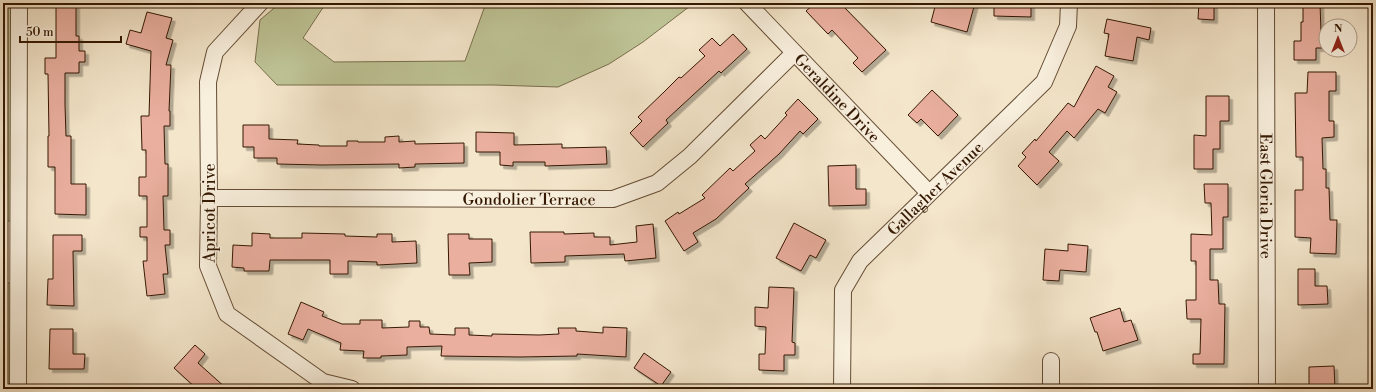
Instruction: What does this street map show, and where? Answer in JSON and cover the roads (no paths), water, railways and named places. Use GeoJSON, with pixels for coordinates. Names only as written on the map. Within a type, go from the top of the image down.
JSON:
{"type":"FeatureCollection","features":[{"type":"Feature","properties":{"kind":"street"},"geometry":{"type":"LineString","coordinates":[[18,389],[19,3]]}},
{"type":"Feature","properties":{"kind":"street","name":"Apricot Drive"},"geometry":{"type":"LineString","coordinates":[[260,3],[215,52],[208,82],[210,198],[208,266],[227,314],[323,382],[352,389]]}},
{"type":"Feature","properties":{"kind":"street","name":"Geraldine Drive"},"geometry":{"type":"LineString","coordinates":[[747,3],[929,193]]}},
{"type":"Feature","properties":{"kind":"street","name":"Gallagher Avenue"},"geometry":{"type":"LineString","coordinates":[[842,389],[844,290],[860,260],[1044,82],[1068,26],[1069,3]]}},
{"type":"Feature","properties":{"kind":"street","name":"East Gloria Drive"},"geometry":{"type":"LineString","coordinates":[[1266,3],[1268,389]]}},
{"type":"Feature","properties":{"kind":"street","name":"Gondolier Terrace"},"geometry":{"type":"LineString","coordinates":[[210,198],[612,199],[657,183],[690,156],[794,53]]}},
{"type":"Feature","properties":{"kind":"street"},"geometry":{"type":"LineString","coordinates":[[1051,361],[1051,389]]}}]}
